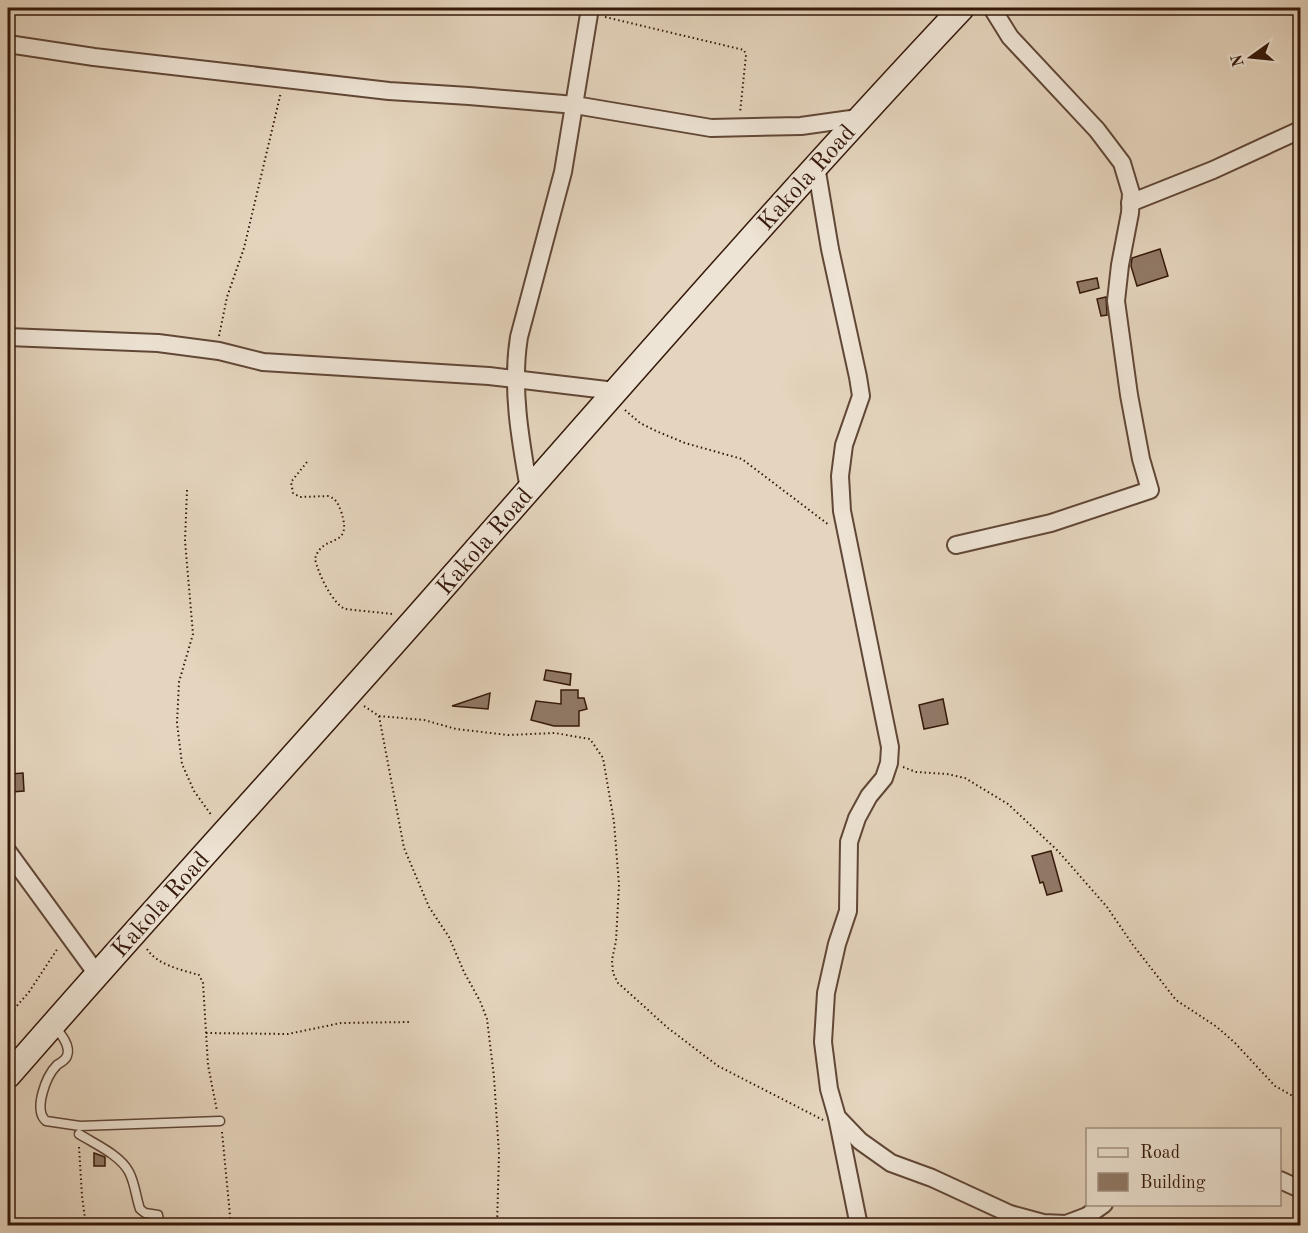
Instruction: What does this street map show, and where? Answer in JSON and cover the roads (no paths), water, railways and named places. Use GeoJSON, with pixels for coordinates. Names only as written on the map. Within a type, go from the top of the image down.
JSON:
{"type":"FeatureCollection","features":[{"type":"Feature","properties":{"kind":"main road","name":"Kakola Road"},"geometry":{"type":"LineString","coordinates":[[8,1076],[858,118],[962,8]]}},
{"type":"Feature","properties":{"kind":"street"},"geometry":{"type":"LineString","coordinates":[[956,545],[1051,523],[1150,490],[1141,459],[1129,395],[1116,301],[1131,193],[1122,163],[1097,130],[1010,37],[992,8]]}},
{"type":"Feature","properties":{"kind":"street"},"geometry":{"type":"LineString","coordinates":[[529,489],[519,436],[516,356],[519,337],[559,191],[590,10]]}},
{"type":"Feature","properties":{"kind":"street"},"geometry":{"type":"LineString","coordinates":[[8,44],[94,57],[389,91],[575,105],[688,125],[739,128],[801,126],[858,118]]}},
{"type":"Feature","properties":{"kind":"street"},"geometry":{"type":"LineString","coordinates":[[1130,203],[1192,179],[1300,130]]}},
{"type":"Feature","properties":{"kind":"street"},"geometry":{"type":"LineString","coordinates":[[816,166],[830,249],[861,396],[844,445],[840,476],[846,537],[890,747],[889,763],[884,778],[869,796],[857,818],[849,842],[848,911],[837,944],[826,993],[822,1042],[829,1089],[859,1226]]}},
{"type":"Feature","properties":{"kind":"street"},"geometry":{"type":"LineString","coordinates":[[8,337],[158,343],[219,351],[263,362],[518,378],[616,390]]}},
{"type":"Feature","properties":{"kind":"street"},"geometry":{"type":"LineString","coordinates":[[8,852],[97,974]]}},
{"type":"Feature","properties":{"kind":"street"},"geometry":{"type":"LineString","coordinates":[[838,1123],[891,1163],[932,1178],[1010,1214],[1043,1224],[1066,1224],[1087,1216],[1101,1206]]}},
{"type":"Feature","properties":{"kind":"street"},"geometry":{"type":"LineString","coordinates":[[1281,1180],[1300,1189]]}},
{"type":"Feature","properties":{"kind":"lane"},"geometry":{"type":"LineString","coordinates":[[53,1024],[66,1043],[68,1054],[65,1060],[56,1066],[45,1088],[40,1111],[42,1118],[46,1121],[80,1126],[220,1121]]}},
{"type":"Feature","properties":{"kind":"lane"},"geometry":{"type":"LineString","coordinates":[[80,1134],[124,1166],[129,1173],[140,1209],[145,1213],[159,1215],[160,1226]]}}]}
